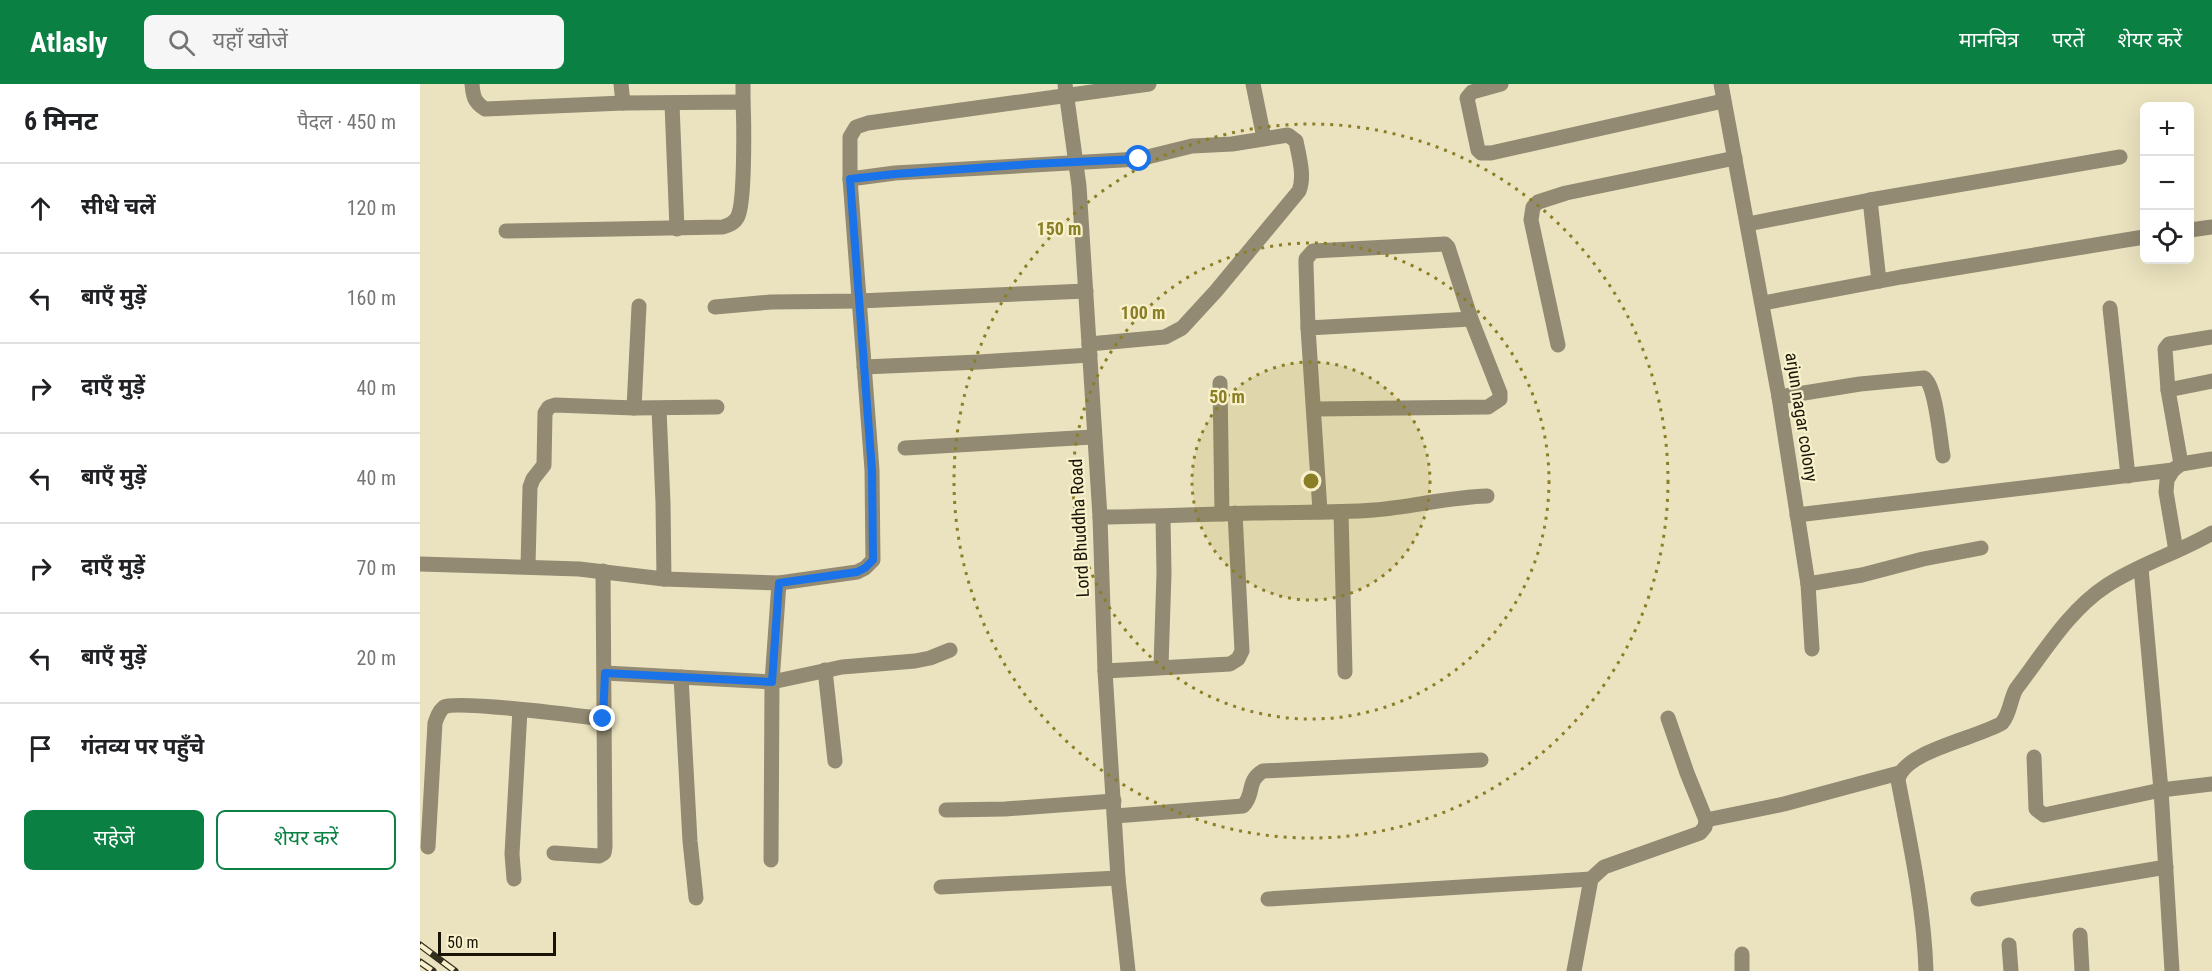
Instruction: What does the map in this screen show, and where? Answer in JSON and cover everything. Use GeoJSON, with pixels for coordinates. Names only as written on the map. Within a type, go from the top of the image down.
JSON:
{"type":"FeatureCollection","features":[{"type":"Feature","properties":{"kind":"street"},"geometry":{"type":"LineString","coordinates":[[472,84],[473,97],[477,104],[485,109],[623,103],[743,102]]}},
{"type":"Feature","properties":{"kind":"street"},"geometry":{"type":"LineString","coordinates":[[621,84],[623,103]]}},
{"type":"Feature","properties":{"kind":"street"},"geometry":{"type":"LineString","coordinates":[[506,231],[677,229],[723,227],[733,223],[739,215],[743,84]]}},
{"type":"Feature","properties":{"kind":"street"},"geometry":{"type":"LineString","coordinates":[[420,564],[528,566],[603,571],[664,579],[779,583],[857,572],[865,568],[873,560],[872,471],[850,179],[850,136],[856,127],[868,123],[1066,90],[1149,84]]}},
{"type":"Feature","properties":{"kind":"street"},"geometry":{"type":"LineString","coordinates":[[1253,84],[1264,138]]}},
{"type":"Feature","properties":{"kind":"street"},"geometry":{"type":"LineString","coordinates":[[1501,84],[1472,92],[1467,98],[1478,150],[1481,153],[1491,153],[1723,101]]}},
{"type":"Feature","properties":{"kind":"street","name":"arjun nagar colony"},"geometry":{"type":"LineString","coordinates":[[1721,84],[1779,397],[1808,584],[1812,649]]}},
{"type":"Feature","properties":{"kind":"street","name":"Lord Bhuddha Road"},"geometry":{"type":"LineString","coordinates":[[1066,90],[1079,186],[1100,517],[1105,671],[1118,878],[1128,971]]}},
{"type":"Feature","properties":{"kind":"street"},"geometry":{"type":"LineString","coordinates":[[672,104],[677,229]]}},
{"type":"Feature","properties":{"kind":"street"},"geometry":{"type":"LineString","coordinates":[[850,179],[907,173],[1139,159],[1192,146],[1216,146],[1288,135],[1293,136],[1296,141],[1302,183],[1299,192],[1216,291],[1182,328],[1175,332],[1089,350],[979,363],[864,367]]}},
{"type":"Feature","properties":{"kind":"street"},"geometry":{"type":"LineString","coordinates":[[1748,224],[1870,200],[2120,157]]}},
{"type":"Feature","properties":{"kind":"street"},"geometry":{"type":"LineString","coordinates":[[1558,345],[1531,220],[1533,207],[1538,202],[1566,193],[1735,158]]}},
{"type":"Feature","properties":{"kind":"street"},"geometry":{"type":"LineString","coordinates":[[1870,200],[1879,281]]}},
{"type":"Feature","properties":{"kind":"street"},"geometry":{"type":"LineString","coordinates":[[2194,229],[2212,227]]}},
{"type":"Feature","properties":{"kind":"street"},"geometry":{"type":"LineString","coordinates":[[1762,303],[1879,281],[2140,238]]}},
{"type":"Feature","properties":{"kind":"street"},"geometry":{"type":"LineString","coordinates":[[1315,409],[1488,407],[1500,399],[1500,393],[1445,244],[1317,250],[1306,259],[1308,328],[1320,511]]}},
{"type":"Feature","properties":{"kind":"street"},"geometry":{"type":"LineString","coordinates":[[715,307],[771,302],[859,301],[1086,291]]}},
{"type":"Feature","properties":{"kind":"street"},"geometry":{"type":"LineString","coordinates":[[634,408],[639,306]]}},
{"type":"Feature","properties":{"kind":"street"},"geometry":{"type":"LineString","coordinates":[[2110,308],[2128,476]]}},
{"type":"Feature","properties":{"kind":"street"},"geometry":{"type":"LineString","coordinates":[[1308,328],[1472,319]]}},
{"type":"Feature","properties":{"kind":"street"},"geometry":{"type":"LineString","coordinates":[[2176,551],[2166,492],[2167,480],[2177,467],[2164,355],[2167,346],[2212,337]]}},
{"type":"Feature","properties":{"kind":"street"},"geometry":{"type":"LineString","coordinates":[[1779,397],[1860,384],[1924,378],[1928,381],[1932,393],[1943,456]]}},
{"type":"Feature","properties":{"kind":"street"},"geometry":{"type":"LineString","coordinates":[[2168,390],[2212,381]]}},
{"type":"Feature","properties":{"kind":"street"},"geometry":{"type":"LineString","coordinates":[[1105,671],[1161,666],[1230,664],[1241,655],[1220,383]]}},
{"type":"Feature","properties":{"kind":"street"},"geometry":{"type":"LineString","coordinates":[[528,566],[530,487],[532,478],[544,465],[545,413],[547,410],[555,405],[659,409],[717,407]]}},
{"type":"Feature","properties":{"kind":"street"},"geometry":{"type":"LineString","coordinates":[[659,409],[664,579]]}},
{"type":"Feature","properties":{"kind":"street"},"geometry":{"type":"LineString","coordinates":[[905,448],[1094,437]]}},
{"type":"Feature","properties":{"kind":"street"},"geometry":{"type":"LineString","coordinates":[[1797,515],[2128,476],[2212,459]]}},
{"type":"Feature","properties":{"kind":"street"},"geometry":{"type":"LineString","coordinates":[[1100,517],[1341,512],[1400,508],[1462,497],[1487,496]]}},
{"type":"Feature","properties":{"kind":"street"},"geometry":{"type":"LineString","coordinates":[[1341,512],[1345,672]]}},
{"type":"Feature","properties":{"kind":"street"},"geometry":{"type":"LineString","coordinates":[[1161,666],[1163,517]]}},
{"type":"Feature","properties":{"kind":"street"},"geometry":{"type":"LineString","coordinates":[[1926,971],[1912,855],[1898,780],[1899,773],[1905,766],[1920,757],[2002,723],[2006,719],[2016,689],[2077,610],[2105,587],[2212,533]]}},
{"type":"Feature","properties":{"kind":"street"},"geometry":{"type":"LineString","coordinates":[[1808,584],[1862,575],[1923,559],[1981,548]]}},
{"type":"Feature","properties":{"kind":"street"},"geometry":{"type":"LineString","coordinates":[[2141,568],[2161,790],[2172,971]]}},
{"type":"Feature","properties":{"kind":"street"},"geometry":{"type":"LineString","coordinates":[[554,853],[599,856],[604,853],[606,847],[603,571]]}},
{"type":"Feature","properties":{"kind":"street"},"geometry":{"type":"LineString","coordinates":[[771,860],[772,682],[779,583]]}},
{"type":"Feature","properties":{"kind":"street"},"geometry":{"type":"LineString","coordinates":[[605,673],[772,682],[825,670],[915,661],[950,650]]}},
{"type":"Feature","properties":{"kind":"street"},"geometry":{"type":"LineString","coordinates":[[825,670],[834,761]]}},
{"type":"Feature","properties":{"kind":"street"},"geometry":{"type":"LineString","coordinates":[[681,677],[690,841],[696,898]]}},
{"type":"Feature","properties":{"kind":"street"},"geometry":{"type":"LineString","coordinates":[[428,847],[435,723],[438,713],[444,707],[453,704],[603,719]]}},
{"type":"Feature","properties":{"kind":"street"},"geometry":{"type":"LineString","coordinates":[[514,879],[512,854],[520,710]]}},
{"type":"Feature","properties":{"kind":"street"},"geometry":{"type":"LineString","coordinates":[[1574,971],[1591,879],[1604,867],[1700,833],[1705,826],[1706,820],[1668,718]]}},
{"type":"Feature","properties":{"kind":"street"},"geometry":{"type":"LineString","coordinates":[[2034,757],[2036,809],[2044,815],[2161,790],[2212,784]]}},
{"type":"Feature","properties":{"kind":"street"},"geometry":{"type":"LineString","coordinates":[[946,810],[1243,807],[1249,799],[1252,781],[1263,771],[1481,760]]}},
{"type":"Feature","properties":{"kind":"street"},"geometry":{"type":"LineString","coordinates":[[1706,820],[1784,804],[1899,773]]}},
{"type":"Feature","properties":{"kind":"street"},"geometry":{"type":"LineString","coordinates":[[1978,899],[2166,867]]}},
{"type":"Feature","properties":{"kind":"street"},"geometry":{"type":"LineString","coordinates":[[941,887],[1118,878]]}},
{"type":"Feature","properties":{"kind":"street"},"geometry":{"type":"LineString","coordinates":[[1268,899],[1591,879]]}},
{"type":"Feature","properties":{"kind":"street"},"geometry":{"type":"LineString","coordinates":[[2080,935],[2082,971]]}},
{"type":"Feature","properties":{"kind":"street"},"geometry":{"type":"LineString","coordinates":[[2009,945],[2011,971]]}},
{"type":"Feature","properties":{"kind":"street"},"geometry":{"type":"LineString","coordinates":[[1742,954],[1742,971]]}},
{"type":"Feature","properties":{"kind":"railway"},"geometry":{"type":"LineString","coordinates":[[420,945],[455,971]]}},
{"type":"Feature","properties":{"kind":"railway"},"geometry":{"type":"LineString","coordinates":[[420,962],[433,971]]}},
{"type":"Feature","properties":{"kind":"route"},"geometry":{"type":"LineString","coordinates":[[603,719],[605,673],[772,682],[779,583],[857,572],[873,560],[872,471],[850,179],[1032,164],[1139,159]]}}]}
